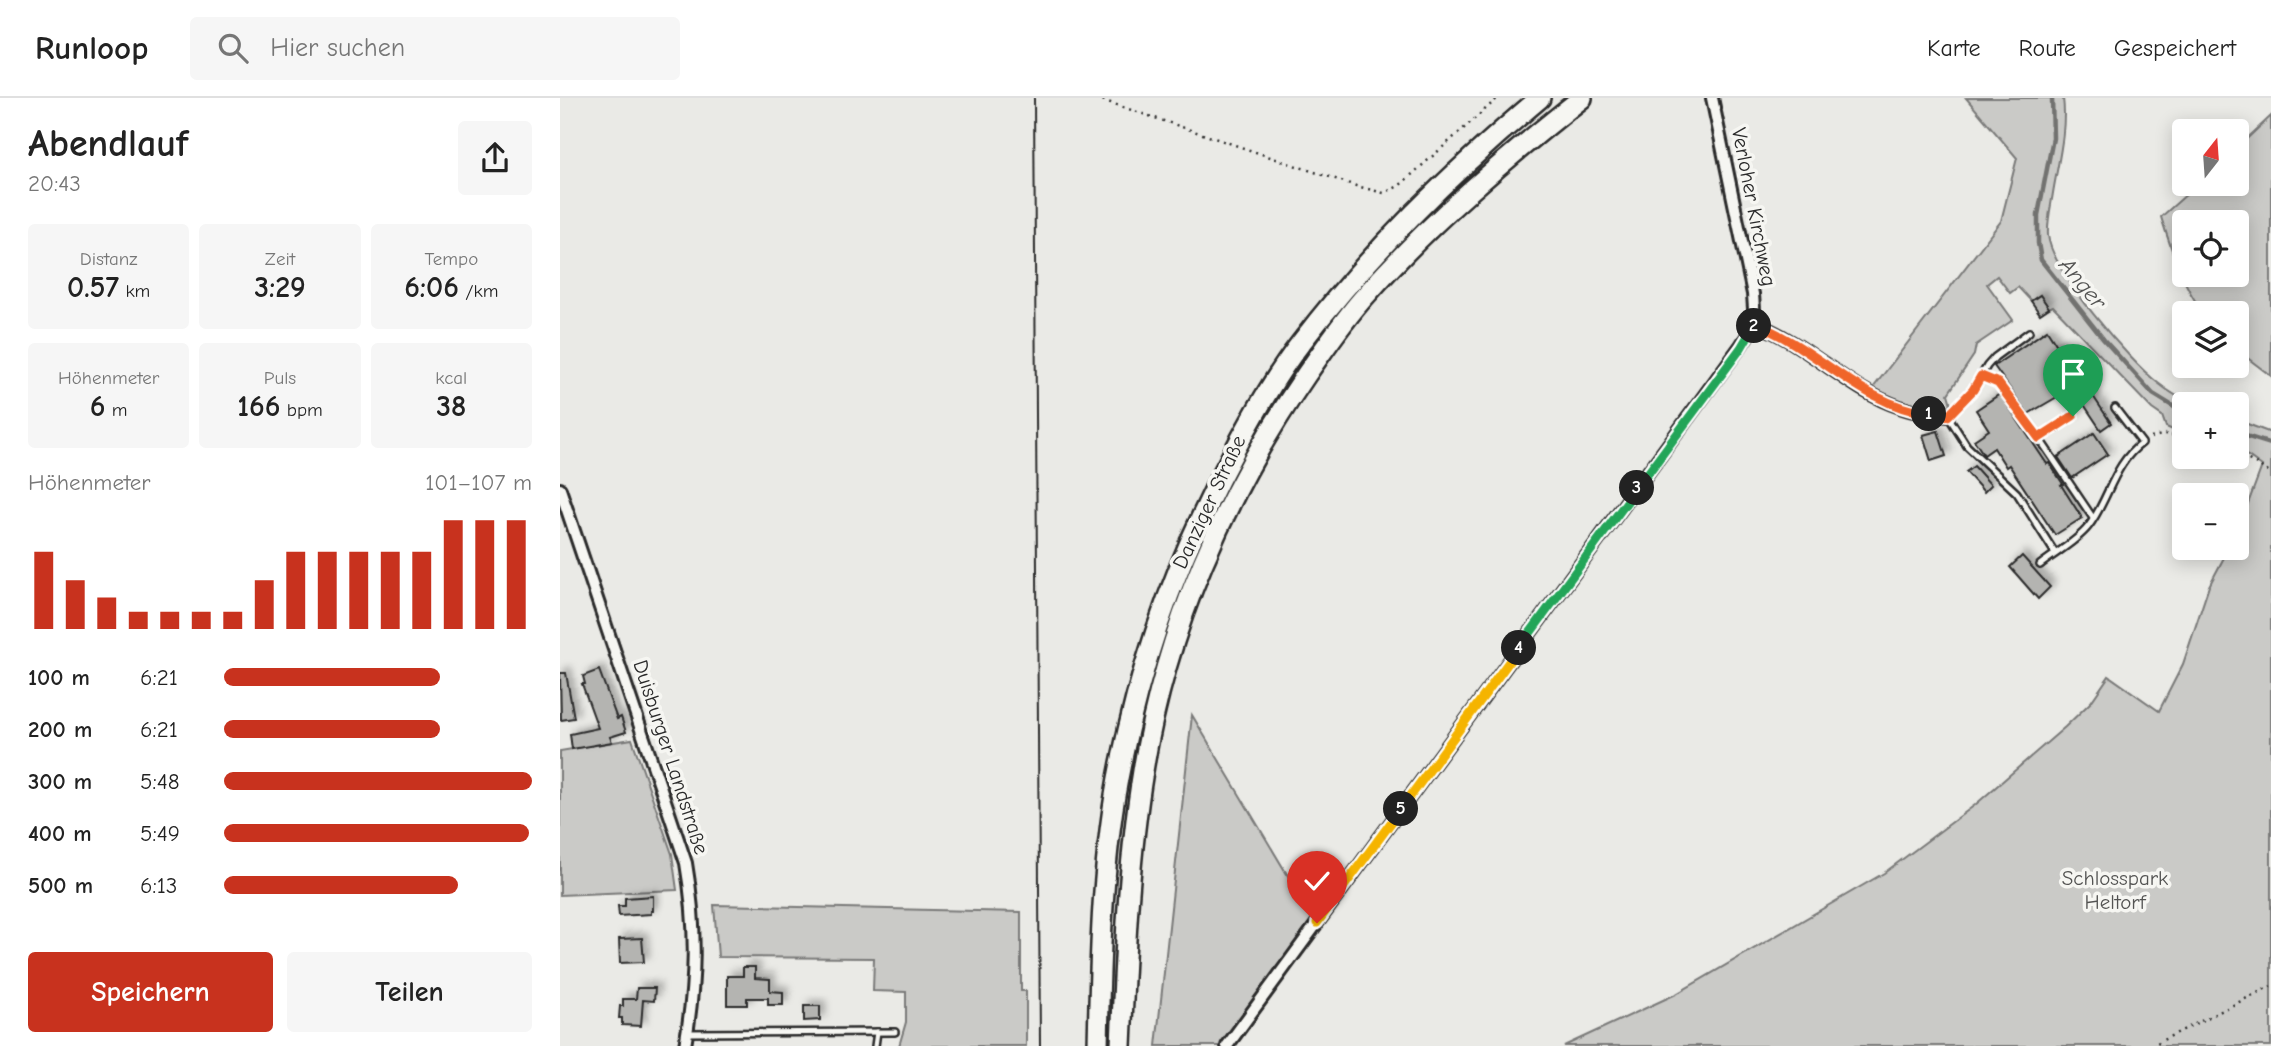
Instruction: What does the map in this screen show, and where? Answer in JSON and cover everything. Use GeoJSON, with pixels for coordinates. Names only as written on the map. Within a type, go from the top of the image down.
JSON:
{"type":"FeatureCollection","features":[{"type":"Feature","properties":{"kind":"highway","name":"Danziger Straße"},"geometry":{"type":"LineString","coordinates":[[1098,1046],[1110,839],[1121,763],[1143,671],[1168,597],[1199,519],[1256,411],[1299,346],[1344,289],[1411,215],[1540,98]]}},
{"type":"Feature","properties":{"kind":"highway","name":"Danziger Straße"},"geometry":{"type":"LineString","coordinates":[[1121,1046],[1129,884],[1143,769],[1165,675],[1186,608],[1214,536],[1239,482],[1276,419],[1364,297],[1459,200],[1582,98]]}},
{"type":"Feature","properties":{"kind":"highway"},"geometry":{"type":"LineString","coordinates":[[1089,1046],[1090,1012],[1099,999]]}},
{"type":"Feature","properties":{"kind":"street","name":"Verloher Kirchweg"},"geometry":{"type":"LineString","coordinates":[[1713,98],[1753,294],[1755,324]]}},
{"type":"Feature","properties":{"kind":"street"},"geometry":{"type":"LineString","coordinates":[[1227,1046],[1741,348],[1755,324],[1788,339],[1881,400],[1921,413],[1948,416]]}},
{"type":"Feature","properties":{"kind":"street","name":"Duisburger Landstraße"},"geometry":{"type":"LineString","coordinates":[[560,489],[686,863],[692,895],[696,952],[685,1046]]}},
{"type":"Feature","properties":{"kind":"lane"},"geometry":{"type":"LineString","coordinates":[[2029,332],[1995,357],[1973,390],[1948,416],[1968,446],[2017,493],[2055,553]]}},
{"type":"Feature","properties":{"kind":"lane"},"geometry":{"type":"LineString","coordinates":[[1981,376],[1998,383],[2093,517]]}},
{"type":"Feature","properties":{"kind":"lane"},"geometry":{"type":"LineString","coordinates":[[2040,565],[2089,526],[2121,465],[2133,449],[2142,443],[2115,408]]}},
{"type":"Feature","properties":{"kind":"lane"},"geometry":{"type":"LineString","coordinates":[[2039,438],[2073,416]]}},
{"type":"Feature","properties":{"kind":"lane"},"geometry":{"type":"LineString","coordinates":[[875,1046],[877,1032]]}},
{"type":"Feature","properties":{"kind":"lane"},"geometry":{"type":"LineString","coordinates":[[687,1033],[895,1032]]}},
{"type":"Feature","properties":{"kind":"path"},"geometry":{"type":"LineString","coordinates":[[1096,98],[1356,186],[1384,193],[1399,186],[1498,98]]}},
{"type":"Feature","properties":{"kind":"path"},"geometry":{"type":"LineString","coordinates":[[2142,443],[2164,434],[2172,435]]}},
{"type":"Feature","properties":{"kind":"path"},"geometry":{"type":"LineString","coordinates":[[2249,460],[2271,474]]}},
{"type":"Feature","properties":{"kind":"path"},"geometry":{"type":"LineString","coordinates":[[2151,1046],[2271,986]]}},
{"type":"Feature","properties":{"kind":"green space"},"geometry":{"type":"Polygon","coordinates":[[[1966,98],[2063,98],[2063,134],[2048,225],[2052,251],[2076,291],[2111,336],[2145,372],[2172,393],[2172,430],[2166,427],[2162,416],[2152,409],[2053,306],[2049,308],[2040,295],[2031,301],[2018,287],[2010,293],[1997,276],[1987,284],[2013,320],[1976,345],[1974,355],[1948,394],[1951,404],[1932,412],[1922,412],[1870,392],[2001,221],[2017,158],[1966,98]]]}},
{"type":"Feature","properties":{"kind":"green space"},"geometry":{"type":"Polygon","coordinates":[[[2271,116],[2271,376],[2249,359],[2249,301],[2195,301],[2188,287],[2249,287],[2249,210],[2172,210],[2172,249],[2161,217],[2185,196],[2249,196],[2249,137],[2271,116]]]}},
{"type":"Feature","properties":{"kind":"green space","name":"Schlosspark Heltorf"},"geometry":{"type":"Polygon","coordinates":[[[2249,425],[2271,433],[2271,1046],[1564,1046],[1676,994],[1884,873],[1975,805],[2065,727],[2091,702],[2109,676],[2159,711],[2183,664],[2209,586],[2223,560],[2249,560],[2249,501],[2262,466],[2249,457],[2249,425]]]}},
{"type":"Feature","properties":{"kind":"green space"},"geometry":{"type":"Polygon","coordinates":[[[1192,715],[1315,921],[1224,1046],[1156,1046],[1192,715]]]}},
{"type":"Feature","properties":{"kind":"green space"},"geometry":{"type":"Polygon","coordinates":[[[632,739],[672,854],[677,890],[560,895],[560,751],[632,739]]]}},
{"type":"Feature","properties":{"kind":"green space"},"geometry":{"type":"Polygon","coordinates":[[[714,905],[1021,912],[1021,991],[1026,991],[1026,1046],[899,1046],[906,1022],[906,992],[873,991],[874,958],[718,957],[714,905]]]}},
{"type":"Feature","properties":{"kind":"building"},"geometry":{"type":"Polygon","coordinates":[[[2040,295],[2049,308],[2040,314],[2031,301],[2040,295]]]}},
{"type":"Feature","properties":{"kind":"building"},"geometry":{"type":"Polygon","coordinates":[[[2047,330],[2081,383],[2028,414],[1994,366],[2047,330]]]}},
{"type":"Feature","properties":{"kind":"building"},"geometry":{"type":"Polygon","coordinates":[[[2089,390],[2111,423],[2101,430],[2079,397],[2089,390]]]}},
{"type":"Feature","properties":{"kind":"building"},"geometry":{"type":"Polygon","coordinates":[[[2000,394],[2063,484],[2061,485],[2082,518],[2055,535],[2009,465],[2006,467],[1994,448],[1984,455],[1974,440],[1989,430],[1976,410],[2000,394]]]}},
{"type":"Feature","properties":{"kind":"building"},"geometry":{"type":"Polygon","coordinates":[[[1938,431],[1946,456],[1931,461],[1923,435],[1938,431]]]}},
{"type":"Feature","properties":{"kind":"building"},"geometry":{"type":"Polygon","coordinates":[[[2094,433],[2108,454],[2072,478],[2058,457],[2094,433]]]}},
{"type":"Feature","properties":{"kind":"building"},"geometry":{"type":"Polygon","coordinates":[[[1974,466],[1991,485],[1984,492],[1966,472],[1974,466]]]}},
{"type":"Feature","properties":{"kind":"building"},"geometry":{"type":"Polygon","coordinates":[[[2022,556],[2050,587],[2038,599],[2010,567],[2022,556]]]}},
{"type":"Feature","properties":{"kind":"building"},"geometry":{"type":"Polygon","coordinates":[[[599,670],[617,719],[621,717],[626,732],[610,737],[612,742],[572,749],[570,734],[598,728],[582,684],[585,684],[583,676],[599,670]]]}},
{"type":"Feature","properties":{"kind":"building"},"geometry":{"type":"Polygon","coordinates":[[[560,673],[566,673],[574,718],[561,720],[560,673]]]}},
{"type":"Feature","properties":{"kind":"building"},"geometry":{"type":"Polygon","coordinates":[[[653,896],[651,914],[619,916],[618,906],[625,906],[625,898],[653,896]]]}},
{"type":"Feature","properties":{"kind":"building"},"geometry":{"type":"Polygon","coordinates":[[[642,938],[644,962],[620,963],[619,939],[642,938]]]}},
{"type":"Feature","properties":{"kind":"building"},"geometry":{"type":"Polygon","coordinates":[[[743,967],[755,967],[755,978],[770,979],[770,991],[783,992],[783,1005],[768,1005],[768,998],[747,998],[747,1005],[727,1005],[727,976],[743,976],[743,967]]]}},
{"type":"Feature","properties":{"kind":"building"},"geometry":{"type":"Polygon","coordinates":[[[637,988],[655,988],[654,1001],[643,1000],[641,1026],[622,1025],[622,1018],[619,1018],[620,1006],[623,1006],[623,999],[636,999],[637,988]]]}},
{"type":"Feature","properties":{"kind":"building"},"geometry":{"type":"Polygon","coordinates":[[[804,1006],[820,1006],[820,1020],[804,1021],[804,1006]]]}},
{"type":"Feature","properties":{"kind":"waterway","name":"Anger"},"geometry":{"type":"LineString","coordinates":[[2052,98],[2053,138],[2038,215],[2041,260],[2104,340],[2153,394],[2172,406]]}},
{"type":"Feature","properties":{"kind":"waterway","name":"Anger"},"geometry":{"type":"LineString","coordinates":[[2249,437],[2271,444]]}},
{"type":"Feature","properties":{"kind":"tram line"},"geometry":{"type":"LineString","coordinates":[[1034,98],[1040,1046]]}},
{"type":"Feature","properties":{"kind":"route"},"geometry":{"type":"LineString","coordinates":[[1317,923],[1741,348],[1755,324],[1788,339],[1850,382],[1901,408],[1948,416],[1973,390],[1981,376],[1998,383],[2039,438],[2073,416]]}}]}
